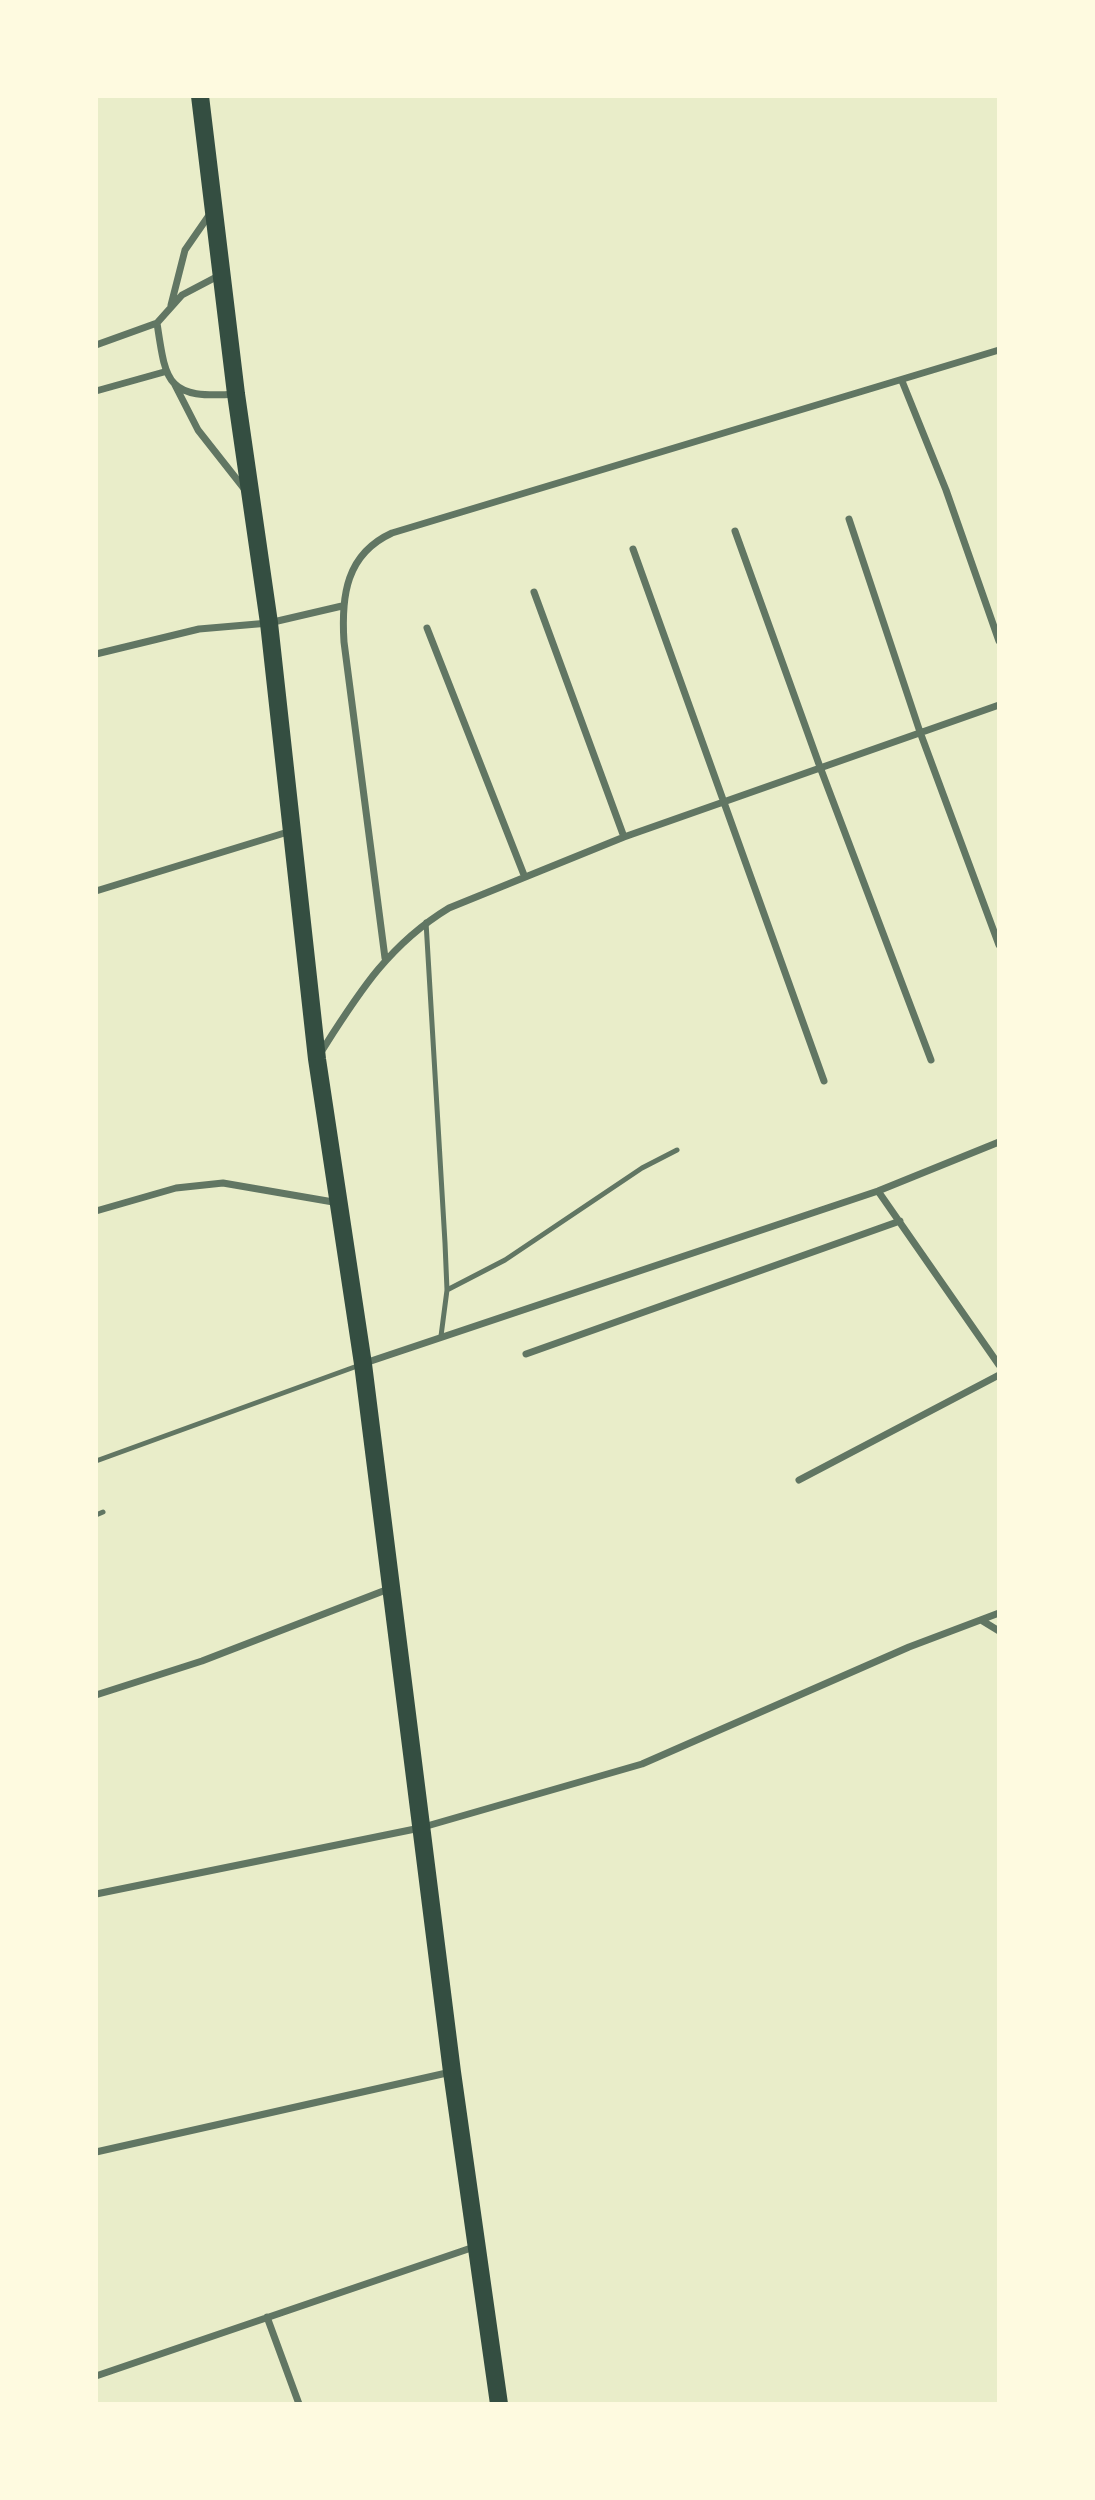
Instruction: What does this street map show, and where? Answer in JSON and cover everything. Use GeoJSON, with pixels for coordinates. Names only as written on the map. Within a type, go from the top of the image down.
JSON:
{"type":"FeatureCollection","features":[{"type":"Feature","properties":{"kind":"main road"},"geometry":{"type":"LineString","coordinates":[[200,96],[249,495],[269,623],[317,1059],[363,1364],[420,1828],[499,2404]]}},
{"type":"Feature","properties":{"kind":"street"},"geometry":{"type":"LineString","coordinates":[[171,307],[185,250],[214,208]]}},
{"type":"Feature","properties":{"kind":"street"},"geometry":{"type":"LineString","coordinates":[[96,345],[158,323],[182,295],[222,274]]}},
{"type":"Feature","properties":{"kind":"street"},"geometry":{"type":"LineString","coordinates":[[158,323],[164,372],[175,384],[188,393],[204,396],[236,394]]}},
{"type":"Feature","properties":{"kind":"street"},"geometry":{"type":"LineString","coordinates":[[385,958],[344,642],[342,606],[355,565],[372,542],[392,533],[999,351]]}},
{"type":"Feature","properties":{"kind":"street"},"geometry":{"type":"LineString","coordinates":[[96,391],[164,372]]}},
{"type":"Feature","properties":{"kind":"street"},"geometry":{"type":"LineString","coordinates":[[902,381],[946,490],[999,641]]}},
{"type":"Feature","properties":{"kind":"street"},"geometry":{"type":"LineString","coordinates":[[175,384],[198,430],[249,495]]}},
{"type":"Feature","properties":{"kind":"street"},"geometry":{"type":"LineString","coordinates":[[849,519],[920,732],[999,946]]}},
{"type":"Feature","properties":{"kind":"street"},"geometry":{"type":"LineString","coordinates":[[735,531],[820,767],[931,1060]]}},
{"type":"Feature","properties":{"kind":"street"},"geometry":{"type":"LineString","coordinates":[[634,549],[824,1082]]}},
{"type":"Feature","properties":{"kind":"street"},"geometry":{"type":"LineString","coordinates":[[534,592],[624,837]]}},
{"type":"Feature","properties":{"kind":"street"},"geometry":{"type":"LineString","coordinates":[[96,654],[199,629],[269,623],[342,606]]}},
{"type":"Feature","properties":{"kind":"street"},"geometry":{"type":"LineString","coordinates":[[427,628],[524,875]]}},
{"type":"Feature","properties":{"kind":"street"},"geometry":{"type":"LineString","coordinates":[[317,1059],[357,995],[385,958],[426,922],[449,908],[524,875],[723,800],[999,705]]}},
{"type":"Feature","properties":{"kind":"street"},"geometry":{"type":"LineString","coordinates":[[96,891],[292,830]]}},
{"type":"Feature","properties":{"kind":"street"},"geometry":{"type":"LineString","coordinates":[[363,1364],[878,1191],[999,1142]]}},
{"type":"Feature","properties":{"kind":"street"},"geometry":{"type":"LineString","coordinates":[[96,1211],[176,1188],[223,1182],[340,1203]]}},
{"type":"Feature","properties":{"kind":"street"},"geometry":{"type":"LineString","coordinates":[[878,1191],[999,1365]]}},
{"type":"Feature","properties":{"kind":"street"},"geometry":{"type":"LineString","coordinates":[[526,1353],[900,1221]]}},
{"type":"Feature","properties":{"kind":"street"},"geometry":{"type":"LineString","coordinates":[[799,1480],[999,1375]]}},
{"type":"Feature","properties":{"kind":"street"},"geometry":{"type":"LineString","coordinates":[[96,1695],[202,1661],[391,1588]]}},
{"type":"Feature","properties":{"kind":"street"},"geometry":{"type":"LineString","coordinates":[[96,1894],[420,1828],[642,1764],[909,1647],[999,1613]]}},
{"type":"Feature","properties":{"kind":"street"},"geometry":{"type":"LineString","coordinates":[[981,1620],[999,1631]]}},
{"type":"Feature","properties":{"kind":"street"},"geometry":{"type":"LineString","coordinates":[[96,2152],[452,2072]]}},
{"type":"Feature","properties":{"kind":"street"},"geometry":{"type":"LineString","coordinates":[[96,2376],[478,2246]]}},
{"type":"Feature","properties":{"kind":"street"},"geometry":{"type":"LineString","coordinates":[[267,2317],[299,2404]]}},
{"type":"Feature","properties":{"kind":"lane"},"geometry":{"type":"LineString","coordinates":[[426,922],[447,1290],[441,1336]]}},
{"type":"Feature","properties":{"kind":"lane"},"geometry":{"type":"LineString","coordinates":[[447,1290],[505,1260],[642,1168],[677,1150]]}},
{"type":"Feature","properties":{"kind":"lane"},"geometry":{"type":"LineString","coordinates":[[96,1461],[363,1364]]}},
{"type":"Feature","properties":{"kind":"lane"},"geometry":{"type":"LineString","coordinates":[[96,1515],[103,1512]]}}]}
